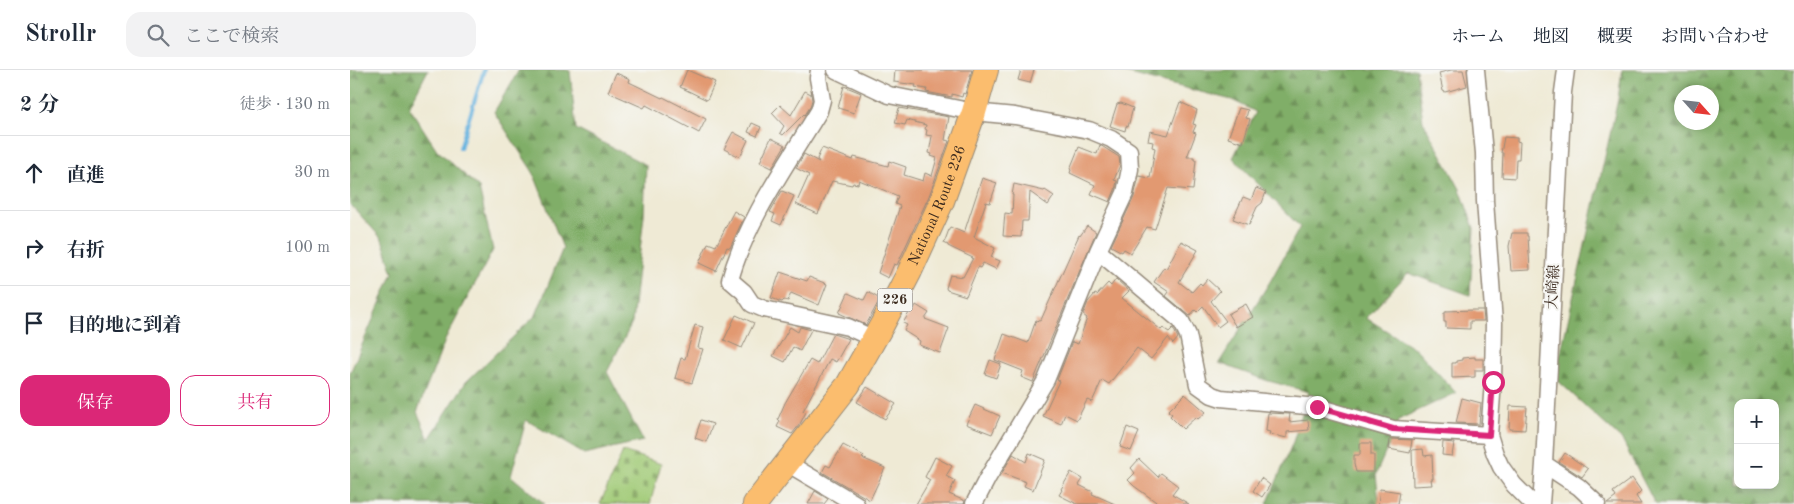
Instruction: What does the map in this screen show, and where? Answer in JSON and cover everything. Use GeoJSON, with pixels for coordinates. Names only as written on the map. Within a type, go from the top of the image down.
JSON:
{"type":"FeatureCollection","features":[{"type":"Feature","properties":{"kind":"highway","name":"National Route 226"},"geometry":{"type":"LineString","coordinates":[[755,504],[848,385],[874,340],[909,273],[942,201],[974,112],[986,70]]}},
{"type":"Feature","properties":{"kind":"street"},"geometry":{"type":"LineString","coordinates":[[819,70],[818,78],[822,100],[819,112],[773,185],[736,256],[730,280],[744,292],[752,304],[764,309],[848,327],[874,340]]}},
{"type":"Feature","properties":{"kind":"street"},"geometry":{"type":"LineString","coordinates":[[836,70],[889,95],[974,112],[1015,116],[1088,130],[1111,139],[1129,150],[1130,169],[1125,193],[1098,251],[1046,380],[974,504]]}},
{"type":"Feature","properties":{"kind":"street"},"geometry":{"type":"LineString","coordinates":[[1476,70],[1484,153],[1485,201],[1494,323],[1493,382],[1489,435],[1501,467],[1514,486],[1533,504]]}},
{"type":"Feature","properties":{"kind":"street","name":"大崎線"},"geometry":{"type":"LineString","coordinates":[[1541,504],[1563,92],[1566,70]]}},
{"type":"Feature","properties":{"kind":"street"},"geometry":{"type":"LineString","coordinates":[[1098,251],[1181,321],[1188,335],[1198,385],[1212,395],[1229,400],[1317,407],[1393,429],[1489,435]]}},
{"type":"Feature","properties":{"kind":"street"},"geometry":{"type":"LineString","coordinates":[[786,463],[856,504]]}},
{"type":"Feature","properties":{"kind":"street"},"geometry":{"type":"LineString","coordinates":[[1544,464],[1579,487],[1596,504]]}},
{"type":"Feature","properties":{"kind":"green space"},"geometry":{"type":"Polygon","coordinates":[[[350,70],[428,70],[409,107],[437,150],[479,188],[493,250],[446,338],[417,412],[429,439],[466,382],[536,315],[563,248],[533,172],[494,112],[519,70],[570,71],[576,129],[646,165],[644,215],[632,323],[607,372],[643,441],[584,454],[526,420],[511,476],[545,504],[350,504],[350,373],[393,273],[382,239],[350,204],[350,70]]]}},
{"type":"Feature","properties":{"kind":"green space"},"geometry":{"type":"Polygon","coordinates":[[[1125,70],[1416,70],[1423,121],[1460,189],[1474,228],[1470,295],[1408,273],[1366,318],[1416,349],[1456,393],[1400,419],[1376,474],[1379,504],[1267,504],[1293,442],[1309,392],[1265,380],[1219,363],[1271,280],[1300,227],[1233,158],[1256,112],[1232,100],[1126,73],[1125,70]]]}},
{"type":"Feature","properties":{"kind":"green space"},"geometry":{"type":"Polygon","coordinates":[[[1622,70],[1794,70],[1794,504],[1655,504],[1622,440],[1555,378],[1618,99],[1622,70]]]}},
{"type":"Feature","properties":{"kind":"green space"},"geometry":{"type":"Polygon","coordinates":[[[623,451],[661,464],[650,504],[600,504],[623,451]]]}},
{"type":"Feature","properties":{"kind":"building"},"geometry":{"type":"Polygon","coordinates":[[[687,70],[715,82],[707,100],[680,87],[687,70]]]}},
{"type":"Feature","properties":{"kind":"building"},"geometry":{"type":"Polygon","coordinates":[[[895,70],[972,70],[965,94],[963,93],[962,97],[952,94],[952,97],[926,92],[927,89],[915,87],[916,85],[894,82],[895,70]]]}},
{"type":"Feature","properties":{"kind":"building"},"geometry":{"type":"Polygon","coordinates":[[[1021,70],[1034,70],[1030,83],[1018,80],[1021,70]]]}},
{"type":"Feature","properties":{"kind":"building"},"geometry":{"type":"Polygon","coordinates":[[[1463,70],[1467,86],[1445,92],[1443,91],[1439,73],[1463,70]]]}},
{"type":"Feature","properties":{"kind":"building"},"geometry":{"type":"Polygon","coordinates":[[[616,73],[630,79],[629,82],[706,119],[699,133],[646,105],[644,108],[608,92],[616,73]]]}},
{"type":"Feature","properties":{"kind":"building"},"geometry":{"type":"Polygon","coordinates":[[[844,86],[861,93],[854,113],[838,108],[844,86]]]}},
{"type":"Feature","properties":{"kind":"building"},"geometry":{"type":"Polygon","coordinates":[[[805,91],[811,94],[810,107],[805,115],[783,135],[780,133],[784,126],[772,113],[780,105],[791,115],[805,91]]]}},
{"type":"Feature","properties":{"kind":"building"},"geometry":{"type":"Polygon","coordinates":[[[1180,102],[1197,110],[1193,124],[1196,125],[1193,132],[1196,133],[1187,157],[1194,157],[1194,160],[1196,160],[1193,190],[1168,188],[1155,229],[1147,227],[1131,253],[1124,249],[1122,252],[1111,246],[1134,197],[1139,176],[1150,178],[1155,148],[1152,147],[1153,142],[1148,141],[1150,131],[1168,135],[1180,102]]]}},
{"type":"Feature","properties":{"kind":"building"},"geometry":{"type":"Polygon","coordinates":[[[1121,103],[1133,108],[1128,127],[1126,126],[1125,131],[1110,126],[1117,104],[1121,103]]]}},
{"type":"Feature","properties":{"kind":"building"},"geometry":{"type":"Polygon","coordinates":[[[899,108],[949,117],[945,140],[949,141],[929,196],[897,265],[894,264],[888,278],[878,273],[900,206],[895,204],[898,196],[859,180],[858,184],[853,183],[852,185],[832,181],[818,214],[796,204],[809,175],[796,168],[804,154],[819,162],[817,159],[822,148],[853,160],[854,157],[888,166],[889,161],[906,167],[904,175],[923,181],[925,173],[932,176],[937,158],[929,153],[932,136],[926,135],[926,125],[907,120],[905,125],[895,123],[899,108]]]}},
{"type":"Feature","properties":{"kind":"building"},"geometry":{"type":"Polygon","coordinates":[[[1239,108],[1248,110],[1246,118],[1250,119],[1243,143],[1228,138],[1239,108]]]}},
{"type":"Feature","properties":{"kind":"building"},"geometry":{"type":"Polygon","coordinates":[[[752,123],[761,127],[757,136],[748,132],[752,123]]]}},
{"type":"Feature","properties":{"kind":"building"},"geometry":{"type":"Polygon","coordinates":[[[733,132],[748,140],[740,157],[724,149],[733,132]]]}},
{"type":"Feature","properties":{"kind":"building"},"geometry":{"type":"Polygon","coordinates":[[[1504,137],[1517,138],[1517,141],[1520,142],[1519,159],[1516,159],[1515,178],[1502,177],[1503,153],[1501,153],[1504,137]]]}},
{"type":"Feature","properties":{"kind":"building"},"geometry":{"type":"Polygon","coordinates":[[[771,138],[785,145],[772,168],[760,162],[771,138]]]}},
{"type":"Feature","properties":{"kind":"building"},"geometry":{"type":"Polygon","coordinates":[[[1100,145],[1119,157],[1120,165],[1114,180],[1117,181],[1110,202],[1091,194],[1095,185],[1070,173],[1079,147],[1097,154],[1100,145]]]}},
{"type":"Feature","properties":{"kind":"building"},"geometry":{"type":"Polygon","coordinates":[[[982,178],[997,183],[990,203],[986,202],[974,237],[995,248],[991,257],[1000,261],[996,269],[983,263],[980,268],[978,267],[966,296],[946,288],[950,275],[963,277],[973,258],[944,243],[950,227],[964,233],[982,178]]]}},
{"type":"Feature","properties":{"kind":"building"},"geometry":{"type":"Polygon","coordinates":[[[1014,184],[1045,190],[1054,196],[1048,205],[1030,192],[1028,221],[1022,221],[1021,237],[1003,236],[1005,213],[1012,214],[1014,184]]]}},
{"type":"Feature","properties":{"kind":"building"},"geometry":{"type":"Polygon","coordinates":[[[1256,188],[1266,192],[1249,225],[1233,219],[1243,197],[1251,200],[1256,188]]]}},
{"type":"Feature","properties":{"kind":"building"},"geometry":{"type":"Polygon","coordinates":[[[782,191],[794,196],[781,225],[772,221],[775,214],[770,212],[782,191]]]}},
{"type":"Feature","properties":{"kind":"building"},"geometry":{"type":"Polygon","coordinates":[[[734,211],[744,217],[730,248],[727,247],[716,271],[699,263],[708,243],[716,246],[734,211]]]}},
{"type":"Feature","properties":{"kind":"building"},"geometry":{"type":"Polygon","coordinates":[[[1087,226],[1096,232],[1033,382],[1021,377],[1023,371],[995,360],[1004,334],[1028,343],[1036,320],[1041,320],[1079,235],[1087,226]]]}},
{"type":"Feature","properties":{"kind":"building"},"geometry":{"type":"Polygon","coordinates":[[[1512,233],[1527,233],[1530,270],[1511,271],[1509,246],[1512,233]]]}},
{"type":"Feature","properties":{"kind":"building"},"geometry":{"type":"Polygon","coordinates":[[[1181,241],[1198,250],[1179,282],[1192,292],[1200,283],[1202,285],[1207,279],[1220,291],[1211,301],[1226,321],[1218,327],[1203,306],[1197,312],[1195,310],[1190,316],[1166,296],[1169,292],[1154,282],[1164,267],[1166,269],[1181,241]]]}},
{"type":"Feature","properties":{"kind":"building"},"geometry":{"type":"Polygon","coordinates":[[[780,272],[807,281],[809,277],[827,284],[819,305],[791,293],[788,301],[784,300],[782,302],[771,298],[780,272]]]}},
{"type":"Feature","properties":{"kind":"building"},"geometry":{"type":"Polygon","coordinates":[[[1116,279],[1129,291],[1122,298],[1161,330],[1163,328],[1169,332],[1173,328],[1178,338],[1173,344],[1168,338],[1151,359],[1137,348],[1109,384],[1102,380],[1092,402],[1087,400],[1077,420],[1065,414],[1061,424],[1043,416],[1059,381],[1057,380],[1072,342],[1078,344],[1087,318],[1083,315],[1088,302],[1108,283],[1111,286],[1116,279]]]}},
{"type":"Feature","properties":{"kind":"building"},"geometry":{"type":"Polygon","coordinates":[[[868,292],[880,299],[866,325],[839,313],[848,293],[864,300],[868,292]]]}},
{"type":"Feature","properties":{"kind":"building"},"geometry":{"type":"Polygon","coordinates":[[[1246,304],[1253,317],[1236,327],[1228,314],[1246,304]]]}},
{"type":"Feature","properties":{"kind":"building"},"geometry":{"type":"Polygon","coordinates":[[[916,305],[929,313],[925,319],[949,328],[940,353],[919,345],[920,341],[904,331],[907,325],[903,323],[916,305]]]}},
{"type":"Feature","properties":{"kind":"building"},"geometry":{"type":"Polygon","coordinates":[[[1483,310],[1484,321],[1470,321],[1470,329],[1446,328],[1444,313],[1446,311],[1483,310]]]}},
{"type":"Feature","properties":{"kind":"building"},"geometry":{"type":"Polygon","coordinates":[[[736,315],[754,323],[742,348],[724,340],[736,315]]]}},
{"type":"Feature","properties":{"kind":"building"},"geometry":{"type":"Polygon","coordinates":[[[695,325],[703,327],[698,348],[703,349],[692,383],[675,378],[681,358],[685,359],[695,325]]]}},
{"type":"Feature","properties":{"kind":"building"},"geometry":{"type":"Polygon","coordinates":[[[790,327],[798,332],[800,327],[811,330],[800,351],[793,347],[785,362],[773,356],[790,327]]]}},
{"type":"Feature","properties":{"kind":"building"},"geometry":{"type":"Polygon","coordinates":[[[833,334],[849,339],[836,362],[830,359],[803,411],[806,412],[800,424],[792,434],[777,427],[780,421],[778,419],[785,403],[810,360],[817,364],[833,334]]]}},
{"type":"Feature","properties":{"kind":"building"},"geometry":{"type":"Polygon","coordinates":[[[1475,357],[1475,359],[1483,359],[1483,370],[1475,370],[1475,377],[1452,378],[1452,363],[1462,360],[1462,358],[1475,357]]]}},
{"type":"Feature","properties":{"kind":"building"},"geometry":{"type":"Polygon","coordinates":[[[990,360],[1001,364],[996,378],[985,374],[990,360]]]}},
{"type":"Feature","properties":{"kind":"building"},"geometry":{"type":"Polygon","coordinates":[[[867,387],[896,404],[885,419],[857,402],[867,387]]]}},
{"type":"Feature","properties":{"kind":"building"},"geometry":{"type":"Polygon","coordinates":[[[1185,394],[1206,412],[1198,419],[1196,417],[1183,429],[1170,416],[1172,414],[1168,411],[1185,394]]]}},
{"type":"Feature","properties":{"kind":"building"},"geometry":{"type":"Polygon","coordinates":[[[1462,398],[1481,403],[1479,424],[1456,423],[1462,398]]]}},
{"type":"Feature","properties":{"kind":"building"},"geometry":{"type":"Polygon","coordinates":[[[975,405],[1000,416],[992,434],[966,424],[975,405]]]}},
{"type":"Feature","properties":{"kind":"building"},"geometry":{"type":"Polygon","coordinates":[[[1510,406],[1527,407],[1525,430],[1509,429],[1510,406]]]}},
{"type":"Feature","properties":{"kind":"building"},"geometry":{"type":"Polygon","coordinates":[[[1268,413],[1290,414],[1289,422],[1308,420],[1309,430],[1287,432],[1287,438],[1269,434],[1270,432],[1266,431],[1268,413]]]}},
{"type":"Feature","properties":{"kind":"building"},"geometry":{"type":"Polygon","coordinates":[[[701,420],[713,424],[706,442],[695,438],[701,420]]]}},
{"type":"Feature","properties":{"kind":"building"},"geometry":{"type":"Polygon","coordinates":[[[1127,427],[1139,432],[1131,451],[1120,447],[1127,427]]]}},
{"type":"Feature","properties":{"kind":"building"},"geometry":{"type":"Polygon","coordinates":[[[1390,439],[1412,440],[1410,453],[1389,449],[1390,439]]]}},
{"type":"Feature","properties":{"kind":"building"},"geometry":{"type":"Polygon","coordinates":[[[1443,442],[1454,443],[1452,456],[1442,455],[1443,442]]]}},
{"type":"Feature","properties":{"kind":"building"},"geometry":{"type":"Polygon","coordinates":[[[1360,443],[1371,443],[1371,455],[1374,455],[1374,472],[1356,472],[1354,455],[1360,455],[1360,443]]]}},
{"type":"Feature","properties":{"kind":"building"},"geometry":{"type":"Polygon","coordinates":[[[843,445],[864,456],[862,458],[885,468],[870,500],[822,472],[826,465],[830,467],[843,445]]]}},
{"type":"Feature","properties":{"kind":"building"},"geometry":{"type":"Polygon","coordinates":[[[1423,449],[1424,456],[1432,455],[1432,485],[1413,486],[1412,450],[1423,449]]]}},
{"type":"Feature","properties":{"kind":"building"},"geometry":{"type":"Polygon","coordinates":[[[1029,453],[1045,460],[1033,490],[1024,486],[1026,482],[1002,473],[1013,454],[1026,462],[1029,453]]]}},
{"type":"Feature","properties":{"kind":"building"},"geometry":{"type":"Polygon","coordinates":[[[1565,453],[1588,469],[1582,477],[1559,462],[1565,453]]]}},
{"type":"Feature","properties":{"kind":"building"},"geometry":{"type":"Polygon","coordinates":[[[935,457],[952,466],[946,476],[955,481],[949,494],[965,501],[964,504],[916,504],[930,480],[925,477],[935,457]]]}},
{"type":"Feature","properties":{"kind":"building"},"geometry":{"type":"Polygon","coordinates":[[[1139,459],[1158,477],[1161,473],[1178,486],[1172,494],[1189,504],[1159,504],[1134,486],[1128,480],[1135,473],[1131,468],[1139,459]]]}},
{"type":"Feature","properties":{"kind":"building"},"geometry":{"type":"Polygon","coordinates":[[[1071,472],[1083,479],[1079,485],[1093,492],[1092,494],[1115,504],[1077,504],[1059,495],[1071,472]]]}},
{"type":"Feature","properties":{"kind":"building"},"geometry":{"type":"Polygon","coordinates":[[[1261,478],[1270,485],[1262,497],[1253,491],[1261,478]]]}},
{"type":"Feature","properties":{"kind":"building"},"geometry":{"type":"Polygon","coordinates":[[[1632,478],[1641,491],[1636,496],[1641,504],[1607,504],[1616,497],[1613,492],[1632,478]]]}},
{"type":"Feature","properties":{"kind":"building"},"geometry":{"type":"Polygon","coordinates":[[[1380,489],[1400,492],[1398,504],[1378,504],[1380,489]]]}},
{"type":"Feature","properties":{"kind":"building"},"geometry":{"type":"Polygon","coordinates":[[[815,491],[828,499],[824,504],[808,504],[815,491]]]}},
{"type":"Feature","properties":{"kind":"waterway"},"geometry":{"type":"LineString","coordinates":[[460,148],[484,70]]}},
{"type":"Feature","properties":{"kind":"route"},"geometry":{"type":"LineString","coordinates":[[1317,407],[1393,429],[1489,435],[1493,382]]}}]}
